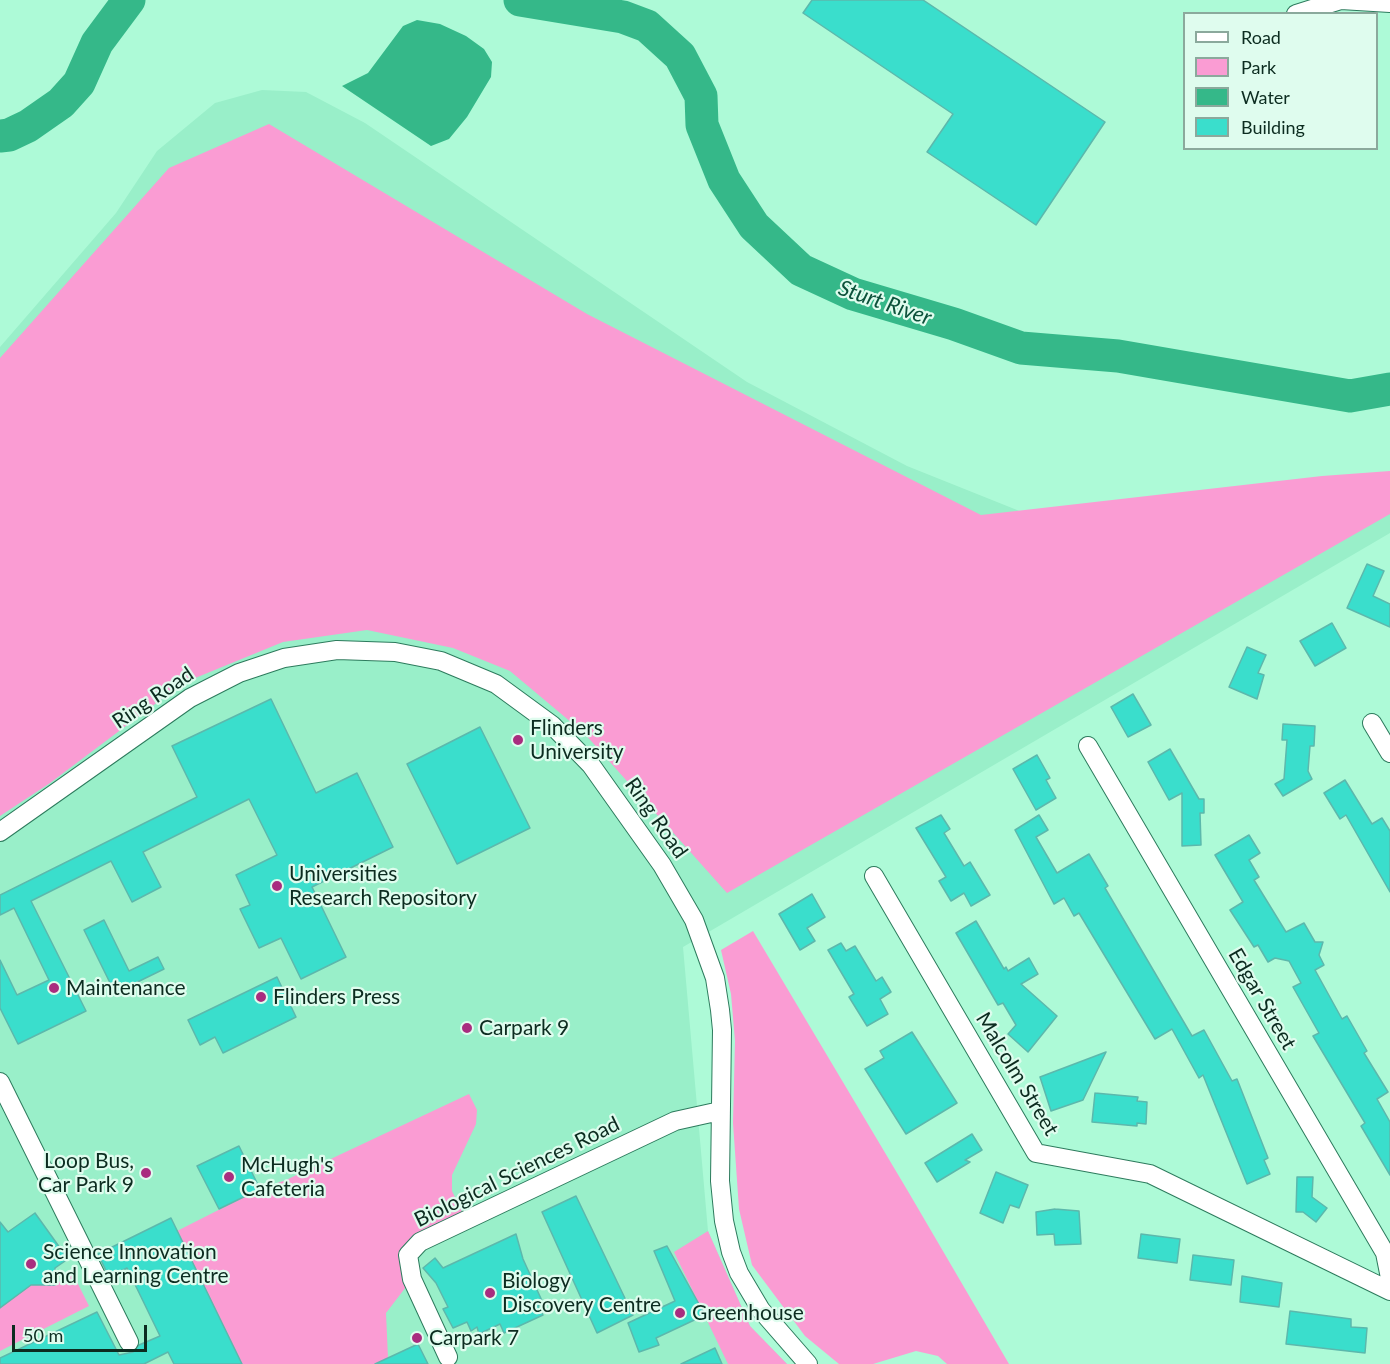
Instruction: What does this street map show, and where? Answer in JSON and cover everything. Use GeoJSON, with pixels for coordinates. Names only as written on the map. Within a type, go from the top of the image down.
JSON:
{"type":"FeatureCollection","features":[{"type":"Feature","properties":{"kind":"street"},"geometry":{"type":"LineString","coordinates":[[1302,12],[1341,0],[1390,3]]}},
{"type":"Feature","properties":{"kind":"street","name":"Ring Road"},"geometry":{"type":"LineString","coordinates":[[0,832],[190,698],[239,673],[284,658],[337,650],[394,651],[429,657],[496,684],[532,708],[577,748],[635,826],[678,890],[698,930],[715,978],[722,1030],[720,1181],[723,1221],[739,1273],[756,1302],[781,1336],[808,1364]]}},
{"type":"Feature","properties":{"kind":"street"},"geometry":{"type":"LineString","coordinates":[[1372,723],[1390,753]]}},
{"type":"Feature","properties":{"kind":"street","name":"Edgar Street"},"geometry":{"type":"LineString","coordinates":[[1088,746],[1385,1253],[1390,1278]]}},
{"type":"Feature","properties":{"kind":"street","name":"Malcolm Street"},"geometry":{"type":"LineString","coordinates":[[874,876],[1036,1152],[1150,1174],[1390,1291]]}},
{"type":"Feature","properties":{"kind":"street"},"geometry":{"type":"LineString","coordinates":[[0,1082],[129,1342]]}},
{"type":"Feature","properties":{"kind":"street","name":"Biological Sciences Road"},"geometry":{"type":"LineString","coordinates":[[448,1357],[412,1279],[408,1255],[420,1242],[675,1121],[720,1111]]}},
{"type":"Feature","properties":{"kind":"shaded area","name":"Flinders University"},"geometry":{"type":"Polygon","coordinates":[[[262,90],[306,92],[365,123],[747,382],[907,466],[1032,516],[1390,475],[1390,533],[683,947],[708,1231],[750,1326],[787,1364],[0,1364],[0,347],[116,213],[157,151],[215,103],[262,90]]]}},
{"type":"Feature","properties":{"kind":"green space"},"geometry":{"type":"Polygon","coordinates":[[[269,124],[587,314],[981,515],[1322,476],[1390,471],[1390,514],[727,893],[584,733],[510,671],[453,648],[367,630],[283,642],[183,683],[50,783],[0,816],[0,358],[169,168],[269,124]]]}},
{"type":"Feature","properties":{"kind":"green space"},"geometry":{"type":"Polygon","coordinates":[[[753,931],[1009,1364],[947,1364],[938,1356],[916,1351],[873,1364],[839,1364],[805,1336],[752,1265],[739,1209],[733,1123],[735,1041],[731,994],[721,950],[753,931]]]}},
{"type":"Feature","properties":{"kind":"green space"},"geometry":{"type":"Polygon","coordinates":[[[469,1094],[477,1110],[476,1124],[452,1175],[452,1191],[466,1220],[420,1242],[412,1279],[386,1313],[388,1358],[375,1364],[242,1364],[177,1231],[260,1189],[286,1180],[469,1094]]]}},
{"type":"Feature","properties":{"kind":"green space"},"geometry":{"type":"Polygon","coordinates":[[[708,1231],[750,1326],[787,1364],[728,1364],[674,1252],[708,1231]]]}},
{"type":"Feature","properties":{"kind":"green space"},"geometry":{"type":"Polygon","coordinates":[[[72,1272],[89,1306],[0,1351],[0,1308],[31,1285],[55,1285],[72,1272]]]}},
{"type":"Feature","properties":{"kind":"water"},"geometry":{"type":"Polygon","coordinates":[[[417,20],[440,24],[466,36],[484,49],[492,62],[491,77],[467,117],[449,139],[431,146],[342,86],[368,73],[403,26],[417,20]]]}},
{"type":"Feature","properties":{"kind":"building"},"geometry":{"type":"Polygon","coordinates":[[[812,0],[923,0],[1105,122],[1036,225],[927,152],[953,114],[803,13],[812,0]]]}},
{"type":"Feature","properties":{"kind":"building"},"geometry":{"type":"Polygon","coordinates":[[[1367,564],[1384,571],[1373,596],[1390,604],[1390,627],[1347,608],[1367,564]]]}},
{"type":"Feature","properties":{"kind":"building"},"geometry":{"type":"Polygon","coordinates":[[[1332,623],[1346,648],[1315,666],[1300,641],[1332,623]]]}},
{"type":"Feature","properties":{"kind":"building"},"geometry":{"type":"Polygon","coordinates":[[[1247,647],[1266,655],[1258,673],[1264,675],[1257,699],[1229,687],[1247,647]]]}},
{"type":"Feature","properties":{"kind":"building"},"geometry":{"type":"Polygon","coordinates":[[[1133,694],[1151,725],[1128,737],[1111,707],[1133,694]]]}},
{"type":"Feature","properties":{"kind":"building"},"geometry":{"type":"Polygon","coordinates":[[[271,699],[316,793],[357,773],[393,847],[312,887],[346,957],[301,979],[281,938],[259,948],[240,909],[250,905],[236,875],[277,855],[249,799],[143,852],[161,887],[132,902],[111,861],[31,901],[86,1011],[18,1044],[0,1008],[0,960],[17,995],[49,980],[14,908],[0,915],[0,895],[197,797],[172,746],[271,699]]]}},
{"type":"Feature","properties":{"kind":"building"},"geometry":{"type":"Polygon","coordinates":[[[1283,724],[1315,726],[1314,746],[1310,746],[1308,771],[1312,779],[1283,796],[1275,784],[1284,779],[1287,740],[1282,740],[1283,724]]]}},
{"type":"Feature","properties":{"kind":"building"},"geometry":{"type":"Polygon","coordinates":[[[480,727],[530,828],[457,864],[407,764],[480,727]]]}},
{"type":"Feature","properties":{"kind":"building"},"geometry":{"type":"Polygon","coordinates":[[[1170,749],[1199,799],[1204,799],[1204,813],[1200,813],[1201,845],[1182,846],[1182,793],[1169,800],[1148,762],[1170,749]]]}},
{"type":"Feature","properties":{"kind":"building"},"geometry":{"type":"Polygon","coordinates":[[[1037,755],[1050,778],[1046,780],[1056,798],[1036,810],[1013,769],[1037,755]]]}},
{"type":"Feature","properties":{"kind":"building"},"geometry":{"type":"Polygon","coordinates":[[[1345,780],[1372,824],[1382,818],[1390,831],[1390,892],[1346,815],[1340,819],[1324,793],[1345,780]]]}},
{"type":"Feature","properties":{"kind":"building"},"geometry":{"type":"Polygon","coordinates":[[[941,815],[950,829],[944,833],[964,866],[970,862],[990,895],[971,906],[964,893],[951,901],[939,881],[946,877],[916,828],[941,815]]]}},
{"type":"Feature","properties":{"kind":"building"},"geometry":{"type":"Polygon","coordinates":[[[1039,815],[1048,830],[1036,837],[1057,873],[1089,854],[1108,886],[1105,888],[1192,1036],[1204,1030],[1232,1081],[1237,1079],[1268,1158],[1264,1160],[1270,1174],[1247,1184],[1203,1075],[1199,1078],[1172,1029],[1155,1039],[1079,913],[1074,916],[1064,898],[1054,904],[1015,830],[1039,815]]]}},
{"type":"Feature","properties":{"kind":"building"},"geometry":{"type":"Polygon","coordinates":[[[1249,835],[1260,853],[1249,860],[1259,877],[1254,880],[1286,932],[1304,923],[1315,942],[1323,942],[1319,955],[1324,965],[1315,970],[1342,1019],[1347,1016],[1367,1051],[1364,1053],[1388,1092],[1377,1099],[1390,1122],[1390,1175],[1361,1126],[1365,1123],[1313,1036],[1319,1033],[1293,987],[1301,983],[1289,961],[1275,958],[1268,962],[1258,945],[1254,947],[1230,910],[1243,902],[1215,855],[1249,835]]]}},
{"type":"Feature","properties":{"kind":"building"},"geometry":{"type":"Polygon","coordinates":[[[812,894],[825,917],[807,928],[815,941],[800,950],[779,914],[812,894]]]}},
{"type":"Feature","properties":{"kind":"building"},"geometry":{"type":"Polygon","coordinates":[[[104,920],[129,971],[158,957],[164,969],[115,993],[84,930],[104,920]]]}},
{"type":"Feature","properties":{"kind":"building"},"geometry":{"type":"Polygon","coordinates":[[[976,921],[1004,969],[1006,967],[1008,971],[1029,958],[1038,974],[1021,984],[1057,1016],[1028,1052],[1008,1034],[1016,1025],[1003,1003],[998,1005],[956,933],[976,921]]]}},
{"type":"Feature","properties":{"kind":"building"},"geometry":{"type":"Polygon","coordinates":[[[841,943],[846,951],[855,946],[876,981],[882,977],[891,992],[880,999],[888,1014],[867,1026],[849,997],[854,994],[828,950],[841,943]]]}},
{"type":"Feature","properties":{"kind":"building","name":"Flinders Press"},"geometry":{"type":"Polygon","coordinates":[[[277,977],[296,1017],[223,1053],[215,1037],[200,1045],[188,1020],[277,977]]]}},
{"type":"Feature","properties":{"kind":"building"},"geometry":{"type":"Polygon","coordinates":[[[912,1032],[957,1103],[906,1134],[865,1069],[884,1058],[880,1051],[912,1032]]]}},
{"type":"Feature","properties":{"kind":"building"},"geometry":{"type":"Polygon","coordinates":[[[1106,1052],[1083,1100],[1051,1111],[1040,1077],[1106,1052]]]}},
{"type":"Feature","properties":{"kind":"building"},"geometry":{"type":"Polygon","coordinates":[[[1095,1093],[1138,1097],[1137,1101],[1147,1102],[1146,1124],[1137,1123],[1137,1126],[1092,1122],[1095,1093]]]}},
{"type":"Feature","properties":{"kind":"building"},"geometry":{"type":"Polygon","coordinates":[[[972,1134],[982,1150],[965,1160],[970,1162],[937,1182],[925,1163],[972,1134]]]}},
{"type":"Feature","properties":{"kind":"building","name":"McHugh's Cafeteria"},"geometry":{"type":"Polygon","coordinates":[[[239,1146],[260,1189],[219,1209],[197,1166],[239,1146]]]}},
{"type":"Feature","properties":{"kind":"building"},"geometry":{"type":"Polygon","coordinates":[[[996,1172],[1028,1185],[1019,1208],[1010,1205],[1003,1223],[980,1213],[996,1172]]]}},
{"type":"Feature","properties":{"kind":"building"},"geometry":{"type":"Polygon","coordinates":[[[1297,1177],[1313,1177],[1312,1197],[1327,1208],[1316,1222],[1303,1212],[1296,1212],[1297,1177]]]}},
{"type":"Feature","properties":{"kind":"building"},"geometry":{"type":"Polygon","coordinates":[[[576,1196],[633,1315],[597,1333],[542,1212],[576,1196]]]}},
{"type":"Feature","properties":{"kind":"building"},"geometry":{"type":"Polygon","coordinates":[[[1055,1209],[1079,1211],[1081,1244],[1055,1245],[1054,1234],[1037,1235],[1036,1212],[1055,1209]]]}},
{"type":"Feature","properties":{"kind":"building","name":"Science Innovation and Learning Centre"},"geometry":{"type":"Polygon","coordinates":[[[35,1213],[68,1259],[55,1268],[55,1285],[31,1285],[0,1308],[0,1222],[8,1232],[35,1213]]]}},
{"type":"Feature","properties":{"kind":"building"},"geometry":{"type":"Polygon","coordinates":[[[171,1218],[242,1364],[174,1364],[168,1352],[144,1364],[0,1364],[0,1358],[97,1312],[119,1355],[133,1352],[139,1345],[160,1336],[127,1268],[109,1277],[98,1254],[171,1218]]]}},
{"type":"Feature","properties":{"kind":"building","name":"Biology Discovery Centre"},"geometry":{"type":"Polygon","coordinates":[[[516,1234],[523,1259],[543,1303],[538,1306],[543,1315],[504,1333],[500,1324],[479,1334],[477,1327],[471,1331],[467,1322],[453,1328],[443,1309],[448,1307],[436,1283],[423,1268],[435,1258],[443,1268],[516,1234]]]}},
{"type":"Feature","properties":{"kind":"building"},"geometry":{"type":"Polygon","coordinates":[[[1141,1234],[1180,1239],[1177,1263],[1138,1258],[1141,1234]]]}},
{"type":"Feature","properties":{"kind":"building"},"geometry":{"type":"Polygon","coordinates":[[[667,1246],[705,1315],[656,1338],[659,1345],[639,1352],[628,1323],[675,1301],[654,1251],[667,1246]]]}},
{"type":"Feature","properties":{"kind":"building"},"geometry":{"type":"Polygon","coordinates":[[[1193,1255],[1234,1260],[1231,1285],[1190,1280],[1193,1255]]]}},
{"type":"Feature","properties":{"kind":"building"},"geometry":{"type":"Polygon","coordinates":[[[1242,1276],[1282,1283],[1279,1307],[1240,1302],[1242,1276]]]}},
{"type":"Feature","properties":{"kind":"building"},"geometry":{"type":"Polygon","coordinates":[[[1290,1311],[1351,1319],[1351,1327],[1367,1328],[1365,1353],[1286,1344],[1290,1311]]]}},
{"type":"Feature","properties":{"kind":"building"},"geometry":{"type":"Polygon","coordinates":[[[418,1344],[428,1364],[375,1364],[418,1344]]]}},
{"type":"Feature","properties":{"kind":"building"},"geometry":{"type":"Polygon","coordinates":[[[715,1348],[722,1364],[681,1364],[715,1348]]]}},
{"type":"Feature","properties":{"kind":"waterway","name":"Sturt River"},"geometry":{"type":"LineString","coordinates":[[0,136],[9,135],[28,126],[61,103],[79,83],[97,43],[129,0]]}},
{"type":"Feature","properties":{"kind":"waterway","name":"Sturt River"},"geometry":{"type":"LineString","coordinates":[[520,0],[623,17],[647,26],[680,56],[701,96],[702,125],[724,180],[754,226],[801,270],[853,294],[954,324],[1021,348],[1118,356],[1350,396],[1390,389]]}},
{"type":"Feature","properties":{"kind":"place","name":"Flinders University"},"geometry":{"type":"Point","coordinates":[518,740]}},
{"type":"Feature","properties":{"kind":"place","name":"Universities Research Repository"},"geometry":{"type":"Point","coordinates":[277,886]}},
{"type":"Feature","properties":{"kind":"place","name":"Maintenance"},"geometry":{"type":"Point","coordinates":[54,988]}},
{"type":"Feature","properties":{"kind":"place","name":"Flinders Press"},"geometry":{"type":"Point","coordinates":[261,997]}},
{"type":"Feature","properties":{"kind":"place","name":"Carpark 9"},"geometry":{"type":"Point","coordinates":[467,1028]}},
{"type":"Feature","properties":{"kind":"place","name":"Loop Bus, Car Park 9"},"geometry":{"type":"Point","coordinates":[146,1173]}},
{"type":"Feature","properties":{"kind":"place","name":"McHugh's Cafeteria"},"geometry":{"type":"Point","coordinates":[229,1177]}},
{"type":"Feature","properties":{"kind":"place","name":"Science Innovation and Learning Centre"},"geometry":{"type":"Point","coordinates":[31,1264]}},
{"type":"Feature","properties":{"kind":"place","name":"Biology Discovery Centre"},"geometry":{"type":"Point","coordinates":[490,1293]}},
{"type":"Feature","properties":{"kind":"place","name":"Greenhouse"},"geometry":{"type":"Point","coordinates":[680,1313]}},
{"type":"Feature","properties":{"kind":"place","name":"Carpark 7"},"geometry":{"type":"Point","coordinates":[417,1338]}}]}
